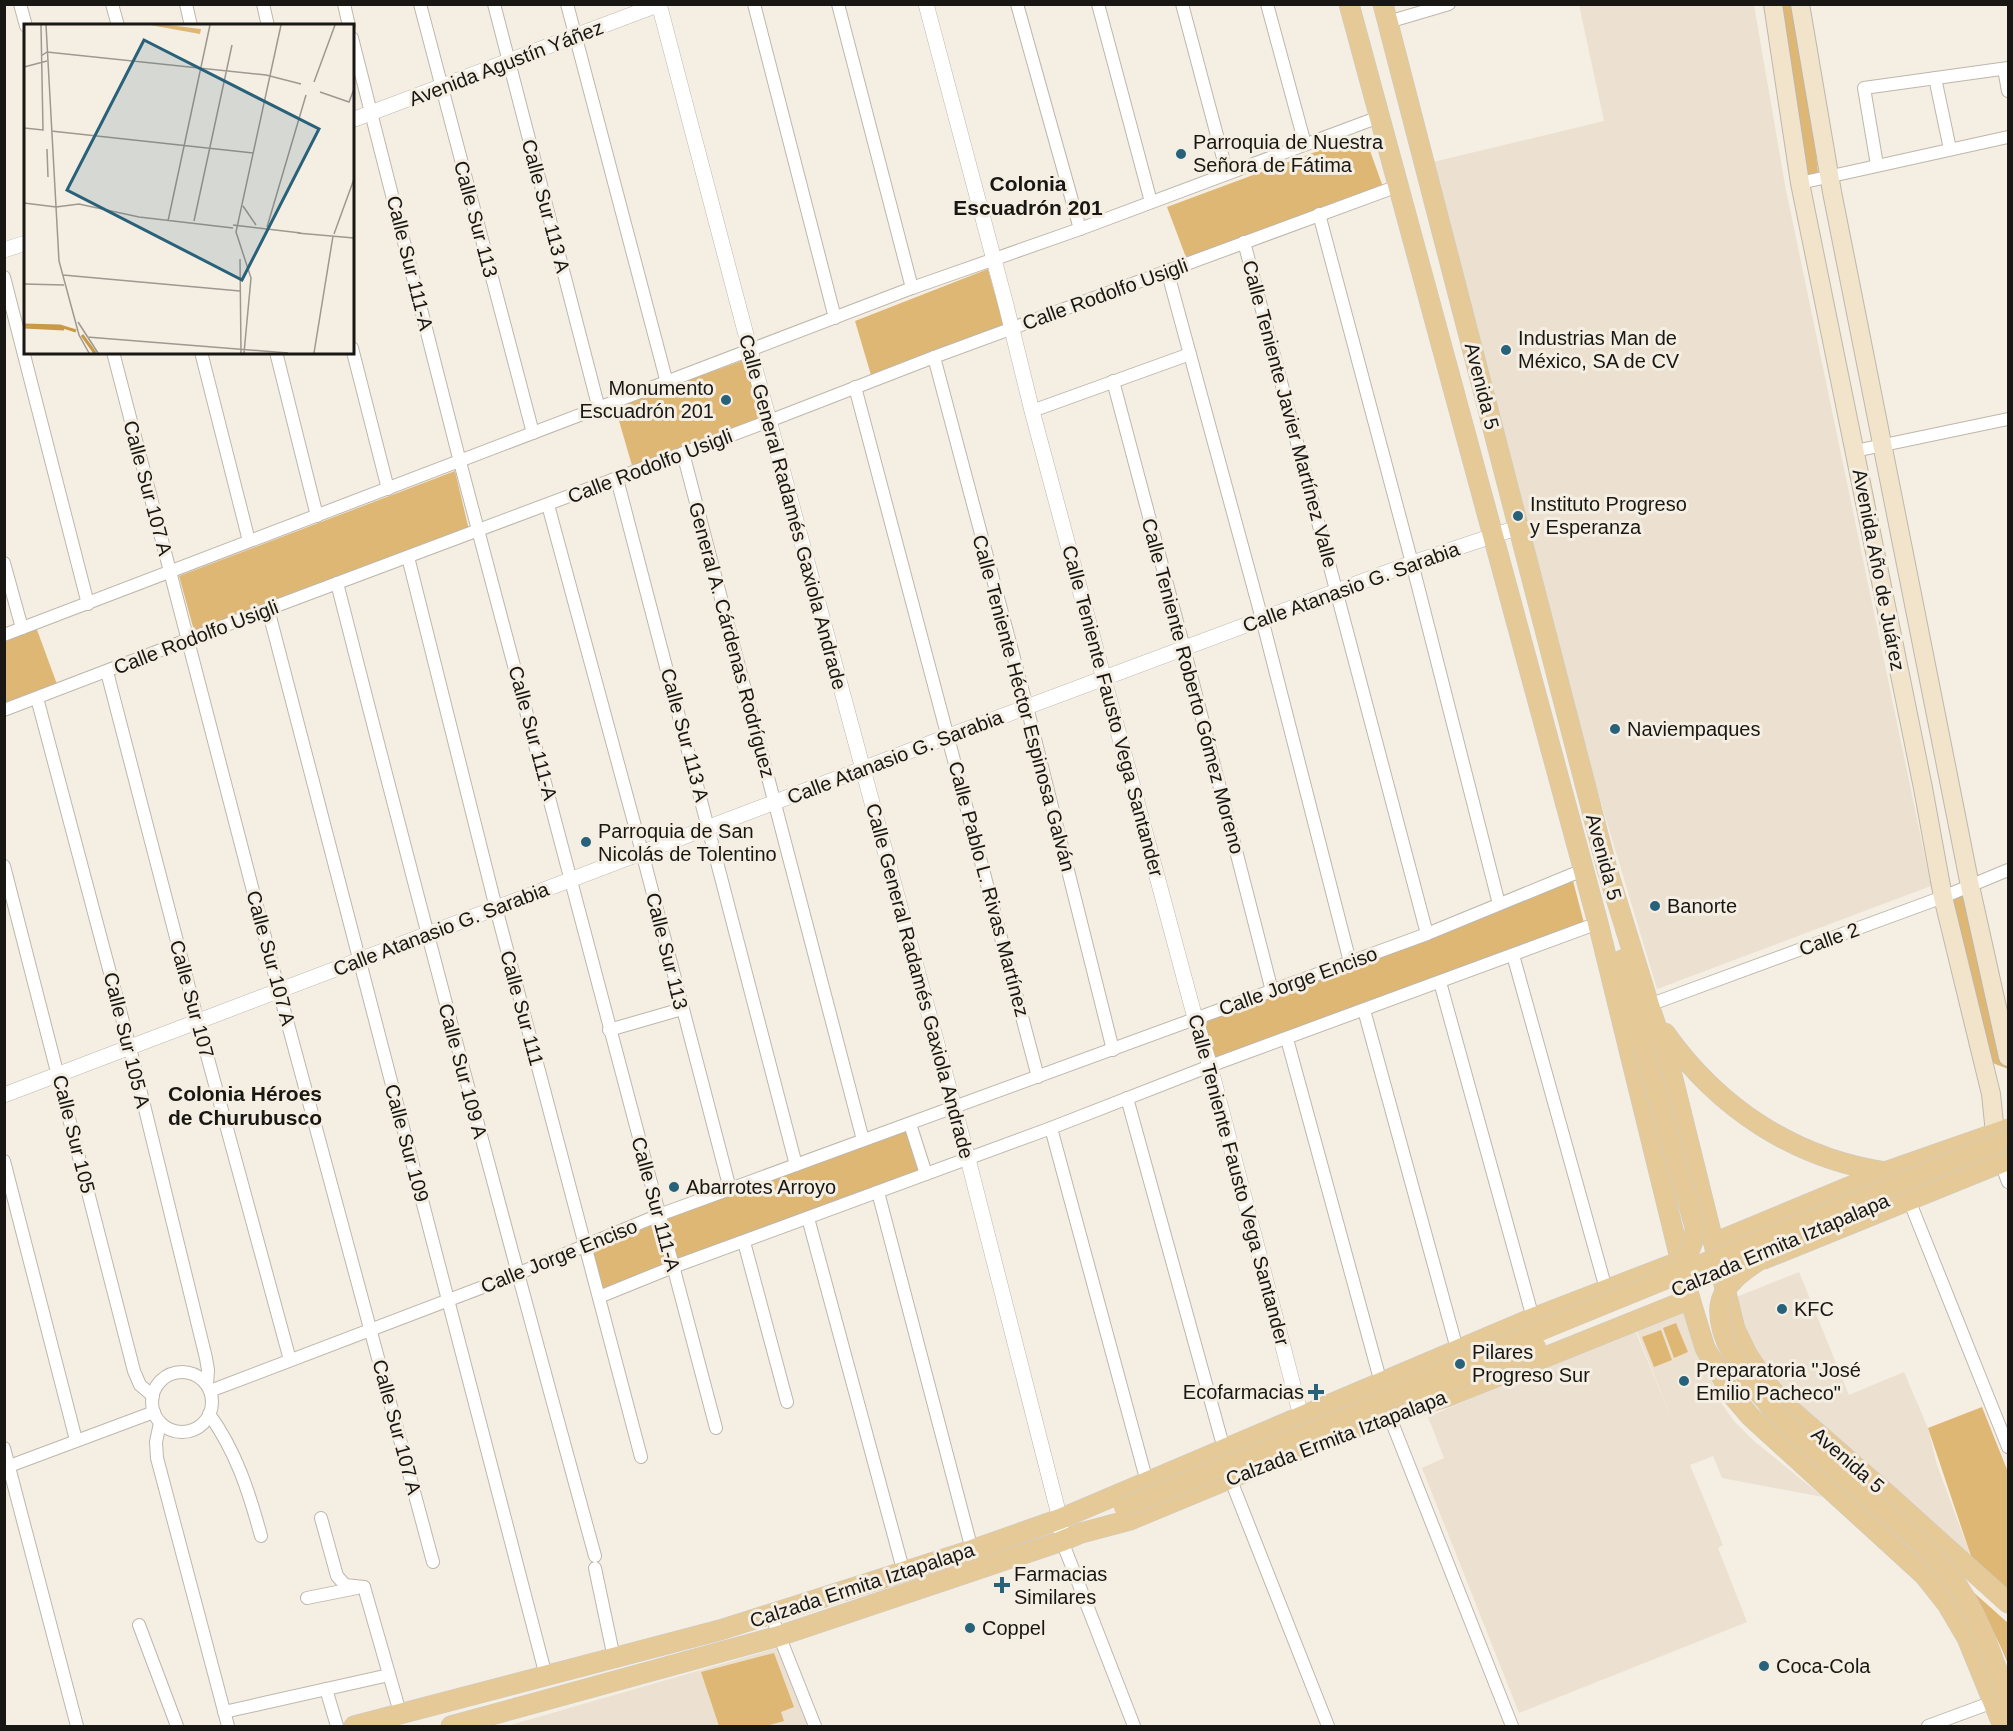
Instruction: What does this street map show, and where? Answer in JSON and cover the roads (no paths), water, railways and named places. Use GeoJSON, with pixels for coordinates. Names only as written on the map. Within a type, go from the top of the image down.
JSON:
{"type":"FeatureCollection","features":[{"type":"Feature","properties":{"kind":"main road","name":"Avenida 5"},"geometry":{"type":"LineString","coordinates":[[1349,4],[1598,923],[1690,1299],[1705,1348],[1733,1396],[1750,1416],[1924,1575],[1947,1604],[2001,1701]]}},
{"type":"Feature","properties":{"kind":"main road","name":"Avenida Año de Juárez"},"geometry":{"type":"LineString","coordinates":[[1773,4],[1800,183],[1943,897],[2000,1092],[2004,1134]]}},
{"type":"Feature","properties":{"kind":"main road","name":"Avenida Año de Juárez"},"geometry":{"type":"LineString","coordinates":[[1800,4],[1829,176],[1970,886],[2008,1057]]}},
{"type":"Feature","properties":{"kind":"main road","name":"Avenida 5"},"geometry":{"type":"LineString","coordinates":[[1385,13],[1618,910],[1670,1067],[1735,1329],[1747,1354],[1766,1383],[1784,1404],[2008,1603]]}},
{"type":"Feature","properties":{"kind":"main road"},"geometry":{"type":"LineString","coordinates":[[1923,788],[1951,784]]}},
{"type":"Feature","properties":{"kind":"main road"},"geometry":{"type":"LineString","coordinates":[[1618,910],[1620,953],[1643,1045],[1695,1227],[1694,1241],[1684,1259],[1670,1274],[1652,1286]]}},
{"type":"Feature","properties":{"kind":"main road"},"geometry":{"type":"LineString","coordinates":[[1649,1007],[1662,1029],[1690,1066],[1742,1114],[1801,1148],[1842,1163],[1885,1172]]}},
{"type":"Feature","properties":{"kind":"main road","name":"Calzada Ermita Iztapalapa"},"geometry":{"type":"LineString","coordinates":[[1714,1243],[1885,1172],[2004,1134]]}},
{"type":"Feature","properties":{"kind":"main road","name":"Calzada Ermita Iztapalapa"},"geometry":{"type":"LineString","coordinates":[[1081,1533],[1102,1518],[1124,1507],[1374,1406],[1448,1368],[1652,1286],[2004,1134]]}},
{"type":"Feature","properties":{"kind":"main road","name":"Calzada Ermita Iztapalapa"},"geometry":{"type":"LineString","coordinates":[[1354,1395],[1417,1393],[1447,1384],[1882,1203],[1982,1153],[2004,1134]]}},
{"type":"Feature","properties":{"kind":"main road","name":"Calzada Ermita Iztapalapa"},"geometry":{"type":"LineString","coordinates":[[1723,1276],[2005,1161]]}},
{"type":"Feature","properties":{"kind":"main road"},"geometry":{"type":"LineString","coordinates":[[1790,1211],[1785,1223],[1787,1232],[1792,1238],[1804,1242]]}},
{"type":"Feature","properties":{"kind":"main road"},"geometry":{"type":"LineString","coordinates":[[1779,1246],[1736,1277],[1724,1294],[1720,1315],[1731,1350],[1758,1392],[1784,1423],[1920,1542],[1951,1577],[1975,1617],[2001,1701],[2003,1726]]}},
{"type":"Feature","properties":{"kind":"main road","name":"Calzada Ermita Iztapalapa"},"geometry":{"type":"LineString","coordinates":[[354,1726],[401,1716],[720,1630],[972,1550],[1060,1519],[1354,1395],[1456,1349],[1681,1261]]}},
{"type":"Feature","properties":{"kind":"main road"},"geometry":{"type":"LineString","coordinates":[[1614,1286],[1638,1289],[1643,1299],[1640,1318]]}},
{"type":"Feature","properties":{"kind":"main road","name":"Calzada Ermita Iztapalapa"},"geometry":{"type":"LineString","coordinates":[[451,1726],[486,1722],[779,1636],[1081,1533],[1130,1520],[1389,1415],[1446,1396],[1690,1299]]}},
{"type":"Feature","properties":{"kind":"main road"},"geometry":{"type":"LineString","coordinates":[[821,1599],[828,1620]]}},
{"type":"Feature","properties":{"kind":"main road"},"geometry":{"type":"LineString","coordinates":[[720,1630],[725,1652]]}},
{"type":"Feature","properties":{"kind":"street"},"geometry":{"type":"LineString","coordinates":[[20,4],[25,24]]}},
{"type":"Feature","properties":{"kind":"street"},"geometry":{"type":"LineString","coordinates":[[112,4],[117,24]]}},
{"type":"Feature","properties":{"kind":"street"},"geometry":{"type":"LineString","coordinates":[[186,4],[191,24]]}},
{"type":"Feature","properties":{"kind":"street"},"geometry":{"type":"LineString","coordinates":[[263,4],[268,24]]}},
{"type":"Feature","properties":{"kind":"street"},"geometry":{"type":"LineString","coordinates":[[344,4],[349,24]]}},
{"type":"Feature","properties":{"kind":"street","name":"Calle Sur 113"},"geometry":{"type":"LineString","coordinates":[[420,4],[533,433]]}},
{"type":"Feature","properties":{"kind":"street","name":"Calle Sur 113 A"},"geometry":{"type":"LineString","coordinates":[[494,4],[599,409]]}},
{"type":"Feature","properties":{"kind":"street"},"geometry":{"type":"LineString","coordinates":[[567,4],[667,383]]}},
{"type":"Feature","properties":{"kind":"street"},"geometry":{"type":"LineString","coordinates":[[754,4],[835,318]]}},
{"type":"Feature","properties":{"kind":"street"},"geometry":{"type":"LineString","coordinates":[[838,4],[912,288]]}},
{"type":"Feature","properties":{"kind":"street","name":"Calle Teniente Fausto Vega Santander"},"geometry":{"type":"LineString","coordinates":[[926,4],[1032,411],[1210,1066],[1301,1416]]}},
{"type":"Feature","properties":{"kind":"street"},"geometry":{"type":"LineString","coordinates":[[1017,4],[1080,229]]}},
{"type":"Feature","properties":{"kind":"street"},"geometry":{"type":"LineString","coordinates":[[1098,4],[1151,202]]}},
{"type":"Feature","properties":{"kind":"street"},"geometry":{"type":"LineString","coordinates":[[1182,4],[1227,173]]}},
{"type":"Feature","properties":{"kind":"street"},"geometry":{"type":"LineString","coordinates":[[1267,4],[1305,144]]}},
{"type":"Feature","properties":{"kind":"street"},"geometry":{"type":"LineString","coordinates":[[1385,13],[1449,4]]}},
{"type":"Feature","properties":{"kind":"street","name":"Avenida Agustín Yáñez"},"geometry":{"type":"LineString","coordinates":[[354,119],[659,5]]}},
{"type":"Feature","properties":{"kind":"street","name":"Calle General Radamés Gaxiola Andrade"},"geometry":{"type":"LineString","coordinates":[[659,5],[968,1159],[1060,1519],[1062,1541]]}},
{"type":"Feature","properties":{"kind":"street","name":"Calle Sur 111-A"},"geometry":{"type":"LineString","coordinates":[[354,46],[460,462],[716,1428]]}},
{"type":"Feature","properties":{"kind":"street"},"geometry":{"type":"LineString","coordinates":[[1877,165],[1864,88],[2006,69],[2008,92]]}},
{"type":"Feature","properties":{"kind":"street"},"geometry":{"type":"LineString","coordinates":[[1935,78],[1950,149]]}},
{"type":"Feature","properties":{"kind":"street"},"geometry":{"type":"LineString","coordinates":[[4,635],[912,288],[1080,229],[1379,117]]}},
{"type":"Feature","properties":{"kind":"street"},"geometry":{"type":"LineString","coordinates":[[1800,183],[2008,137]]}},
{"type":"Feature","properties":{"kind":"street","name":"Calle Rodolfo Usigli"},"geometry":{"type":"LineString","coordinates":[[4,710],[549,505],[933,357],[1398,186]]}},
{"type":"Feature","properties":{"kind":"street"},"geometry":{"type":"LineString","coordinates":[[1319,214],[1412,563],[1499,904]]}},
{"type":"Feature","properties":{"kind":"street","name":"Calle Teniente Javier Martínez Valle"},"geometry":{"type":"LineString","coordinates":[[1244,242],[1427,934]]}},
{"type":"Feature","properties":{"kind":"street"},"geometry":{"type":"LineString","coordinates":[[4,250],[24,244]]}},
{"type":"Feature","properties":{"kind":"street"},"geometry":{"type":"LineString","coordinates":[[1167,270],[1262,619],[1350,962]]}},
{"type":"Feature","properties":{"kind":"street"},"geometry":{"type":"LineString","coordinates":[[4,277],[87,604]]}},
{"type":"Feature","properties":{"kind":"street","name":"Calle Sur 107 A"},"geometry":{"type":"LineString","coordinates":[[113,354],[279,990],[433,1562]]}},
{"type":"Feature","properties":{"kind":"street"},"geometry":{"type":"LineString","coordinates":[[202,354],[249,541]]}},
{"type":"Feature","properties":{"kind":"street"},"geometry":{"type":"LineString","coordinates":[[276,354],[317,516]]}},
{"type":"Feature","properties":{"kind":"street"},"geometry":{"type":"LineString","coordinates":[[354,354],[388,489]]}},
{"type":"Feature","properties":{"kind":"street"},"geometry":{"type":"LineString","coordinates":[[1032,411],[1190,354]]}},
{"type":"Feature","properties":{"kind":"street","name":"Calle Teniente Héctor Espinosa Galván"},"geometry":{"type":"LineString","coordinates":[[933,357],[1027,707],[1113,1050]]}},
{"type":"Feature","properties":{"kind":"street","name":"Calle Teniente Roberto Gómez Moreno"},"geometry":{"type":"LineString","coordinates":[[1113,381],[1272,991]]}},
{"type":"Feature","properties":{"kind":"street","name":"Calle Pablo L. Rivas Martínez"},"geometry":{"type":"LineString","coordinates":[[855,387],[1038,1077]]}},
{"type":"Feature","properties":{"kind":"street"},"geometry":{"type":"LineString","coordinates":[[1855,451],[2008,419]]}},
{"type":"Feature","properties":{"kind":"street","name":"General A. Cárdenas Rodríguez"},"geometry":{"type":"LineString","coordinates":[[683,453],[863,1140]]}},
{"type":"Feature","properties":{"kind":"street","name":"Calle Sur 113 A"},"geometry":{"type":"LineString","coordinates":[[617,479],[796,1165]]}},
{"type":"Feature","properties":{"kind":"street","name":"Calle Sur 113"},"geometry":{"type":"LineString","coordinates":[[549,505],[730,1189]]}},
{"type":"Feature","properties":{"kind":"street","name":"Calle Atanasio G. Sarabia"},"geometry":{"type":"LineString","coordinates":[[4,1095],[949,736],[1412,563],[1519,526]]}},
{"type":"Feature","properties":{"kind":"street","name":"Calle Sur 111"},"geometry":{"type":"LineString","coordinates":[[408,557],[496,908],[641,1457]]}},
{"type":"Feature","properties":{"kind":"street"},"geometry":{"type":"LineString","coordinates":[[4,563],[22,628]]}},
{"type":"Feature","properties":{"kind":"street","name":"Calle Sur 109 A"},"geometry":{"type":"LineString","coordinates":[[337,583],[427,934],[595,1562],[614,1658]]}},
{"type":"Feature","properties":{"kind":"street","name":"Calle Sur 109"},"geometry":{"type":"LineString","coordinates":[[268,609],[546,1676]]}},
{"type":"Feature","properties":{"kind":"street","name":"Calle Sur 107"},"geometry":{"type":"LineString","coordinates":[[107,672],[198,1022],[290,1360]]}},
{"type":"Feature","properties":{"kind":"street","name":"Calle Sur 105 A"},"geometry":{"type":"LineString","coordinates":[[37,698],[130,1048],[206,1358],[208,1388]]}},
{"type":"Feature","properties":{"kind":"street","name":"Calle Sur 105"},"geometry":{"type":"LineString","coordinates":[[4,866],[134,1371],[140,1384],[153,1396]]}},
{"type":"Feature","properties":{"kind":"street","name":"Calle Jorge Enciso"},"geometry":{"type":"LineString","coordinates":[[208,1388],[290,1360],[517,1274],[659,1215],[1427,934],[1583,870]]}},
{"type":"Feature","properties":{"kind":"street","name":"Calle 2"},"geometry":{"type":"LineString","coordinates":[[1649,1007],[1943,897],[2008,870]]}},
{"type":"Feature","properties":{"kind":"street"},"geometry":{"type":"LineString","coordinates":[[599,1297],[673,1267],[1598,923]]}},
{"type":"Feature","properties":{"kind":"street"},"geometry":{"type":"LineString","coordinates":[[1513,955],[1614,1286]]}},
{"type":"Feature","properties":{"kind":"street"},"geometry":{"type":"LineString","coordinates":[[1440,982],[1533,1318]]}},
{"type":"Feature","properties":{"kind":"street"},"geometry":{"type":"LineString","coordinates":[[609,1030],[681,1009]]}},
{"type":"Feature","properties":{"kind":"street"},"geometry":{"type":"LineString","coordinates":[[1364,1010],[1456,1349]]}},
{"type":"Feature","properties":{"kind":"street"},"geometry":{"type":"LineString","coordinates":[[1287,1039],[1381,1383]]}},
{"type":"Feature","properties":{"kind":"street"},"geometry":{"type":"LineString","coordinates":[[1127,1098],[1224,1449]]}},
{"type":"Feature","properties":{"kind":"street"},"geometry":{"type":"LineString","coordinates":[[910,1124],[927,1174]]}},
{"type":"Feature","properties":{"kind":"street"},"geometry":{"type":"LineString","coordinates":[[1051,1128],[1147,1482]]}},
{"type":"Feature","properties":{"kind":"street"},"geometry":{"type":"LineString","coordinates":[[4,1161],[76,1440]]}},
{"type":"Feature","properties":{"kind":"street"},"geometry":{"type":"LineString","coordinates":[[2005,1161],[2008,1182]]}},
{"type":"Feature","properties":{"kind":"street"},"geometry":{"type":"LineString","coordinates":[[878,1192],[972,1550]]}},
{"type":"Feature","properties":{"kind":"street"},"geometry":{"type":"LineString","coordinates":[[1909,1200],[2008,1448]]}},
{"type":"Feature","properties":{"kind":"street"},"geometry":{"type":"LineString","coordinates":[[808,1218],[904,1573]]}},
{"type":"Feature","properties":{"kind":"street"},"geometry":{"type":"LineString","coordinates":[[744,1242],[787,1402]]}},
{"type":"Feature","properties":{"kind":"street"},"geometry":{"type":"LineString","coordinates":[[157,1417],[170,1429],[181,1432],[193,1430],[203,1424],[210,1414],[212,1403],[208,1388],[198,1376],[187,1372],[176,1373],[165,1377],[157,1386],[153,1396],[157,1417],[157,1458],[228,1726]]}},
{"type":"Feature","properties":{"kind":"street"},"geometry":{"type":"LineString","coordinates":[[210,1414],[236,1458],[249,1491],[261,1536]]}},
{"type":"Feature","properties":{"kind":"street"},"geometry":{"type":"LineString","coordinates":[[1389,1415],[1512,1726]]}},
{"type":"Feature","properties":{"kind":"street"},"geometry":{"type":"LineString","coordinates":[[7,1467],[76,1440],[157,1417]]}},
{"type":"Feature","properties":{"kind":"street"},"geometry":{"type":"LineString","coordinates":[[4,1448],[7,1467],[77,1726]]}},
{"type":"Feature","properties":{"kind":"street"},"geometry":{"type":"LineString","coordinates":[[1230,1478],[1328,1726]]}},
{"type":"Feature","properties":{"kind":"street"},"geometry":{"type":"LineString","coordinates":[[321,1518],[337,1576],[345,1585],[364,1587]]}},
{"type":"Feature","properties":{"kind":"street"},"geometry":{"type":"LineString","coordinates":[[1062,1541],[1134,1726]]}},
{"type":"Feature","properties":{"kind":"street"},"geometry":{"type":"LineString","coordinates":[[307,1598],[364,1587]]}},
{"type":"Feature","properties":{"kind":"street"},"geometry":{"type":"LineString","coordinates":[[364,1587],[401,1716]]}},
{"type":"Feature","properties":{"kind":"street"},"geometry":{"type":"LineString","coordinates":[[771,1615],[815,1726]]}},
{"type":"Feature","properties":{"kind":"street"},"geometry":{"type":"LineString","coordinates":[[139,1624],[177,1726]]}},
{"type":"Feature","properties":{"kind":"street"},"geometry":{"type":"LineString","coordinates":[[224,1712],[389,1675]]}},
{"type":"Feature","properties":{"kind":"street"},"geometry":{"type":"LineString","coordinates":[[327,1689],[337,1726]]}},
{"type":"Feature","properties":{"kind":"street"},"geometry":{"type":"LineString","coordinates":[[1928,1726],[2001,1701]]}},
{"type":"Feature","properties":{"kind":"place","name":"Parroquia de Nuestra Señora de Fátima"},"geometry":{"type":"Point","coordinates":[1181,154]}},
{"type":"Feature","properties":{"kind":"place","name":"Industrias Man de México, SA de CV"},"geometry":{"type":"Point","coordinates":[1506,350]}},
{"type":"Feature","properties":{"kind":"place","name":"Monumento Escuadrón 201"},"geometry":{"type":"Point","coordinates":[726,400]}},
{"type":"Feature","properties":{"kind":"place","name":"Instituto Progreso y Esperanza"},"geometry":{"type":"Point","coordinates":[1518,516]}},
{"type":"Feature","properties":{"kind":"place","name":"Naviempaques"},"geometry":{"type":"Point","coordinates":[1615,729]}},
{"type":"Feature","properties":{"kind":"place","name":"Parroquia de San Nicolás de Tolentino"},"geometry":{"type":"Point","coordinates":[586,842]}},
{"type":"Feature","properties":{"kind":"place","name":"Banorte"},"geometry":{"type":"Point","coordinates":[1655,906]}},
{"type":"Feature","properties":{"kind":"place","name":"Abarrotes Arroyo"},"geometry":{"type":"Point","coordinates":[674,1187]}},
{"type":"Feature","properties":{"kind":"place","name":"KFC"},"geometry":{"type":"Point","coordinates":[1782,1309]}},
{"type":"Feature","properties":{"kind":"place","name":"Pilares Progreso Sur"},"geometry":{"type":"Point","coordinates":[1460,1364]}},
{"type":"Feature","properties":{"kind":"place","name":"Preparatoria \"José Emilio Pacheco\""},"geometry":{"type":"Point","coordinates":[1684,1381]}},
{"type":"Feature","properties":{"kind":"place","name":"Ecofarmacias"},"geometry":{"type":"Point","coordinates":[1316,1392]}},
{"type":"Feature","properties":{"kind":"place","name":"Farmacias Similares"},"geometry":{"type":"Point","coordinates":[1002,1585]}},
{"type":"Feature","properties":{"kind":"place","name":"Coppel"},"geometry":{"type":"Point","coordinates":[970,1628]}},
{"type":"Feature","properties":{"kind":"place","name":"Coca-Cola"},"geometry":{"type":"Point","coordinates":[1764,1666]}},
{"type":"Feature","properties":{"kind":"district","name":"Colonia Escuadrón 201"},"geometry":{"type":"Point","coordinates":[1028,195]}},
{"type":"Feature","properties":{"kind":"district","name":"Colonia Héroes de Churubusco"},"geometry":{"type":"Point","coordinates":[245,1105]}}]}
